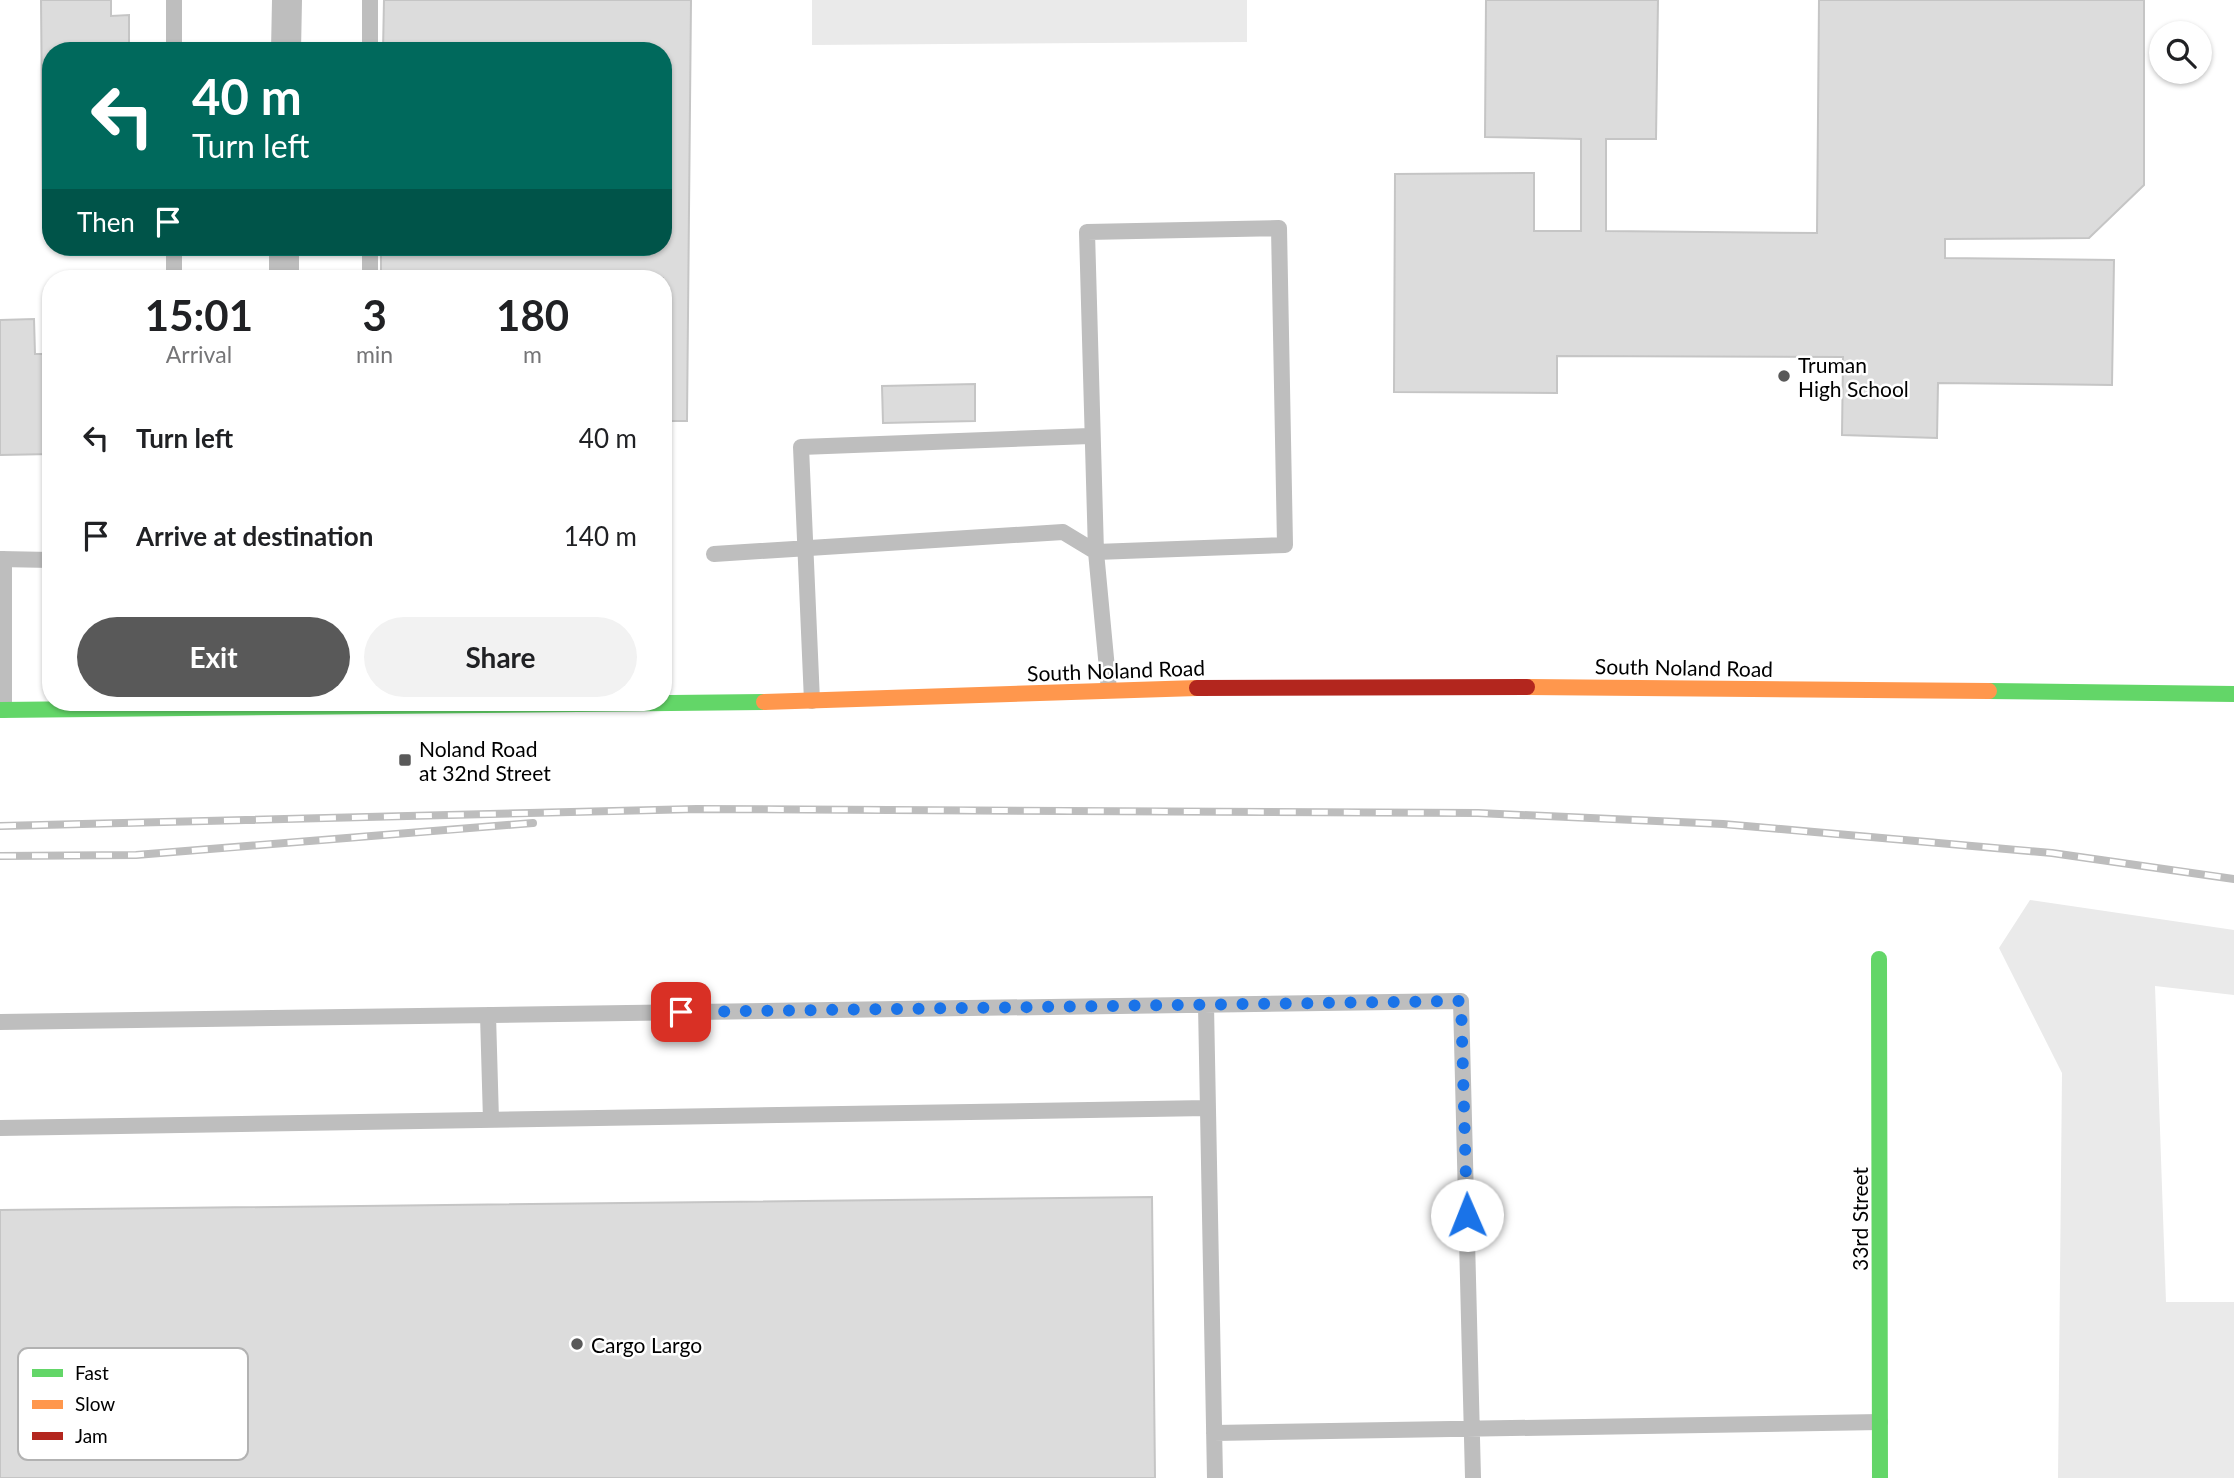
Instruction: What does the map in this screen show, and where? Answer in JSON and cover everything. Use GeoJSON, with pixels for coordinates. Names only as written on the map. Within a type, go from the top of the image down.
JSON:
{"type":"FeatureCollection","features":[{"type":"Feature","properties":{"kind":"main road","name":"South Noland Road"},"geometry":{"type":"LineString","coordinates":[[672,702],[812,701],[1109,690],[1631,687],[2234,694]]}},
{"type":"Feature","properties":{"kind":"main road","name":"South Noland Road"},"geometry":{"type":"LineString","coordinates":[[2,710],[42,709]]}},
{"type":"Feature","properties":{"kind":"main road","name":"33rd Street"},"geometry":{"type":"LineString","coordinates":[[1879,959],[1880,1478]]}},
{"type":"Feature","properties":{"kind":"street"},"geometry":{"type":"LineString","coordinates":[[286,42],[287,0]]}},
{"type":"Feature","properties":{"kind":"lane"},"geometry":{"type":"LineString","coordinates":[[174,0],[174,42]]}},
{"type":"Feature","properties":{"kind":"lane"},"geometry":{"type":"LineString","coordinates":[[370,0],[370,42]]}},
{"type":"Feature","properties":{"kind":"lane"},"geometry":{"type":"LineString","coordinates":[[714,554],[1063,532],[1096,552],[1285,545],[1279,228],[1087,232],[1090,436],[1096,552],[1109,690]]}},
{"type":"Feature","properties":{"kind":"lane"},"geometry":{"type":"LineString","coordinates":[[812,701],[801,447],[1090,436]]}},
{"type":"Feature","properties":{"kind":"lane"},"geometry":{"type":"LineString","coordinates":[[2,710],[2,559],[42,560]]}},
{"type":"Feature","properties":{"kind":"lane"},"geometry":{"type":"LineString","coordinates":[[0,1022],[1461,1001],[1473,1478]]}},
{"type":"Feature","properties":{"kind":"lane"},"geometry":{"type":"LineString","coordinates":[[1206,1005],[1215,1478]]}},
{"type":"Feature","properties":{"kind":"lane"},"geometry":{"type":"LineString","coordinates":[[488,1015],[491,1120]]}},
{"type":"Feature","properties":{"kind":"lane"},"geometry":{"type":"LineString","coordinates":[[0,1128],[1207,1108]]}},
{"type":"Feature","properties":{"kind":"lane"},"geometry":{"type":"LineString","coordinates":[[1214,1433],[1880,1422]]}},
{"type":"Feature","properties":{"kind":"shaded area"},"geometry":{"type":"Polygon","coordinates":[[[812,0],[1247,0],[1247,42],[812,45],[812,0]]]}},
{"type":"Feature","properties":{"kind":"shaded area"},"geometry":{"type":"Polygon","coordinates":[[[2030,900],[2234,930],[2234,995],[2155,986],[2166,1302],[2234,1302],[2234,1478],[2058,1478],[2062,1073],[1999,948],[2030,900]]]}},
{"type":"Feature","properties":{"kind":"building"},"geometry":{"type":"Polygon","coordinates":[[[41,0],[111,0],[111,16],[129,15],[129,42],[42,42],[42,109],[41,0]]]}},
{"type":"Feature","properties":{"kind":"building"},"geometry":{"type":"Polygon","coordinates":[[[384,0],[691,0],[687,421],[672,421],[672,270],[381,270],[381,256],[672,256],[672,42],[383,42],[384,0]]]}},
{"type":"Feature","properties":{"kind":"building","name":"Truman High School"},"geometry":{"type":"Polygon","coordinates":[[[1486,0],[1658,0],[1656,139],[1606,139],[1606,231],[1817,233],[1819,0],[2144,0],[2144,185],[2089,238],[1945,239],[1945,258],[2114,260],[2112,385],[1938,383],[1937,438],[1842,435],[1843,357],[1557,356],[1557,393],[1394,392],[1395,174],[1534,173],[1534,231],[1581,231],[1581,139],[1485,137],[1486,0]]]}},
{"type":"Feature","properties":{"kind":"building"},"geometry":{"type":"Polygon","coordinates":[[[34,319],[35,354],[42,354],[42,454],[0,455],[0,320],[34,319]]]}},
{"type":"Feature","properties":{"kind":"building"},"geometry":{"type":"Polygon","coordinates":[[[975,384],[975,421],[883,423],[882,386],[975,384]]]}},
{"type":"Feature","properties":{"kind":"building","name":"Cargo Largo"},"geometry":{"type":"Polygon","coordinates":[[[1152,1197],[1155,1478],[0,1478],[0,1210],[1152,1197]]]}},
{"type":"Feature","properties":{"kind":"railway"},"geometry":{"type":"LineString","coordinates":[[0,826],[697,809],[1478,813],[1723,824],[2052,853],[2234,879]]}},
{"type":"Feature","properties":{"kind":"railway"},"geometry":{"type":"LineString","coordinates":[[0,856],[136,855],[533,823]]}},
{"type":"Feature","properties":{"kind":"traffic: fast"},"geometry":{"type":"LineString","coordinates":[[1989,691],[2234,694]]}},
{"type":"Feature","properties":{"kind":"traffic: fast"},"geometry":{"type":"LineString","coordinates":[[672,703],[764,702]]}},
{"type":"Feature","properties":{"kind":"traffic: fast"},"geometry":{"type":"LineString","coordinates":[[0,710],[42,710]]}},
{"type":"Feature","properties":{"kind":"traffic: fast"},"geometry":{"type":"LineString","coordinates":[[1879,959],[1880,1478]]}},
{"type":"Feature","properties":{"kind":"traffic: slow"},"geometry":{"type":"LineString","coordinates":[[1527,687],[1989,691]]}},
{"type":"Feature","properties":{"kind":"traffic: slow"},"geometry":{"type":"LineString","coordinates":[[764,702],[1197,688]]}},
{"type":"Feature","properties":{"kind":"traffic: jam"},"geometry":{"type":"LineString","coordinates":[[1197,688],[1527,687]]}},
{"type":"Feature","properties":{"kind":"place","name":"Truman High School"},"geometry":{"type":"Point","coordinates":[1784,376]}},
{"type":"Feature","properties":{"kind":"place","name":"Noland Road at 32nd Street"},"geometry":{"type":"Point","coordinates":[405,760]}},
{"type":"Feature","properties":{"kind":"place","name":"Cargo Largo"},"geometry":{"type":"Point","coordinates":[577,1344]}},
{"type":"Feature","properties":{"kind":"route"},"geometry":{"type":"LineString","coordinates":[[681,1012],[1461,1001],[1467,1215]]}}]}
